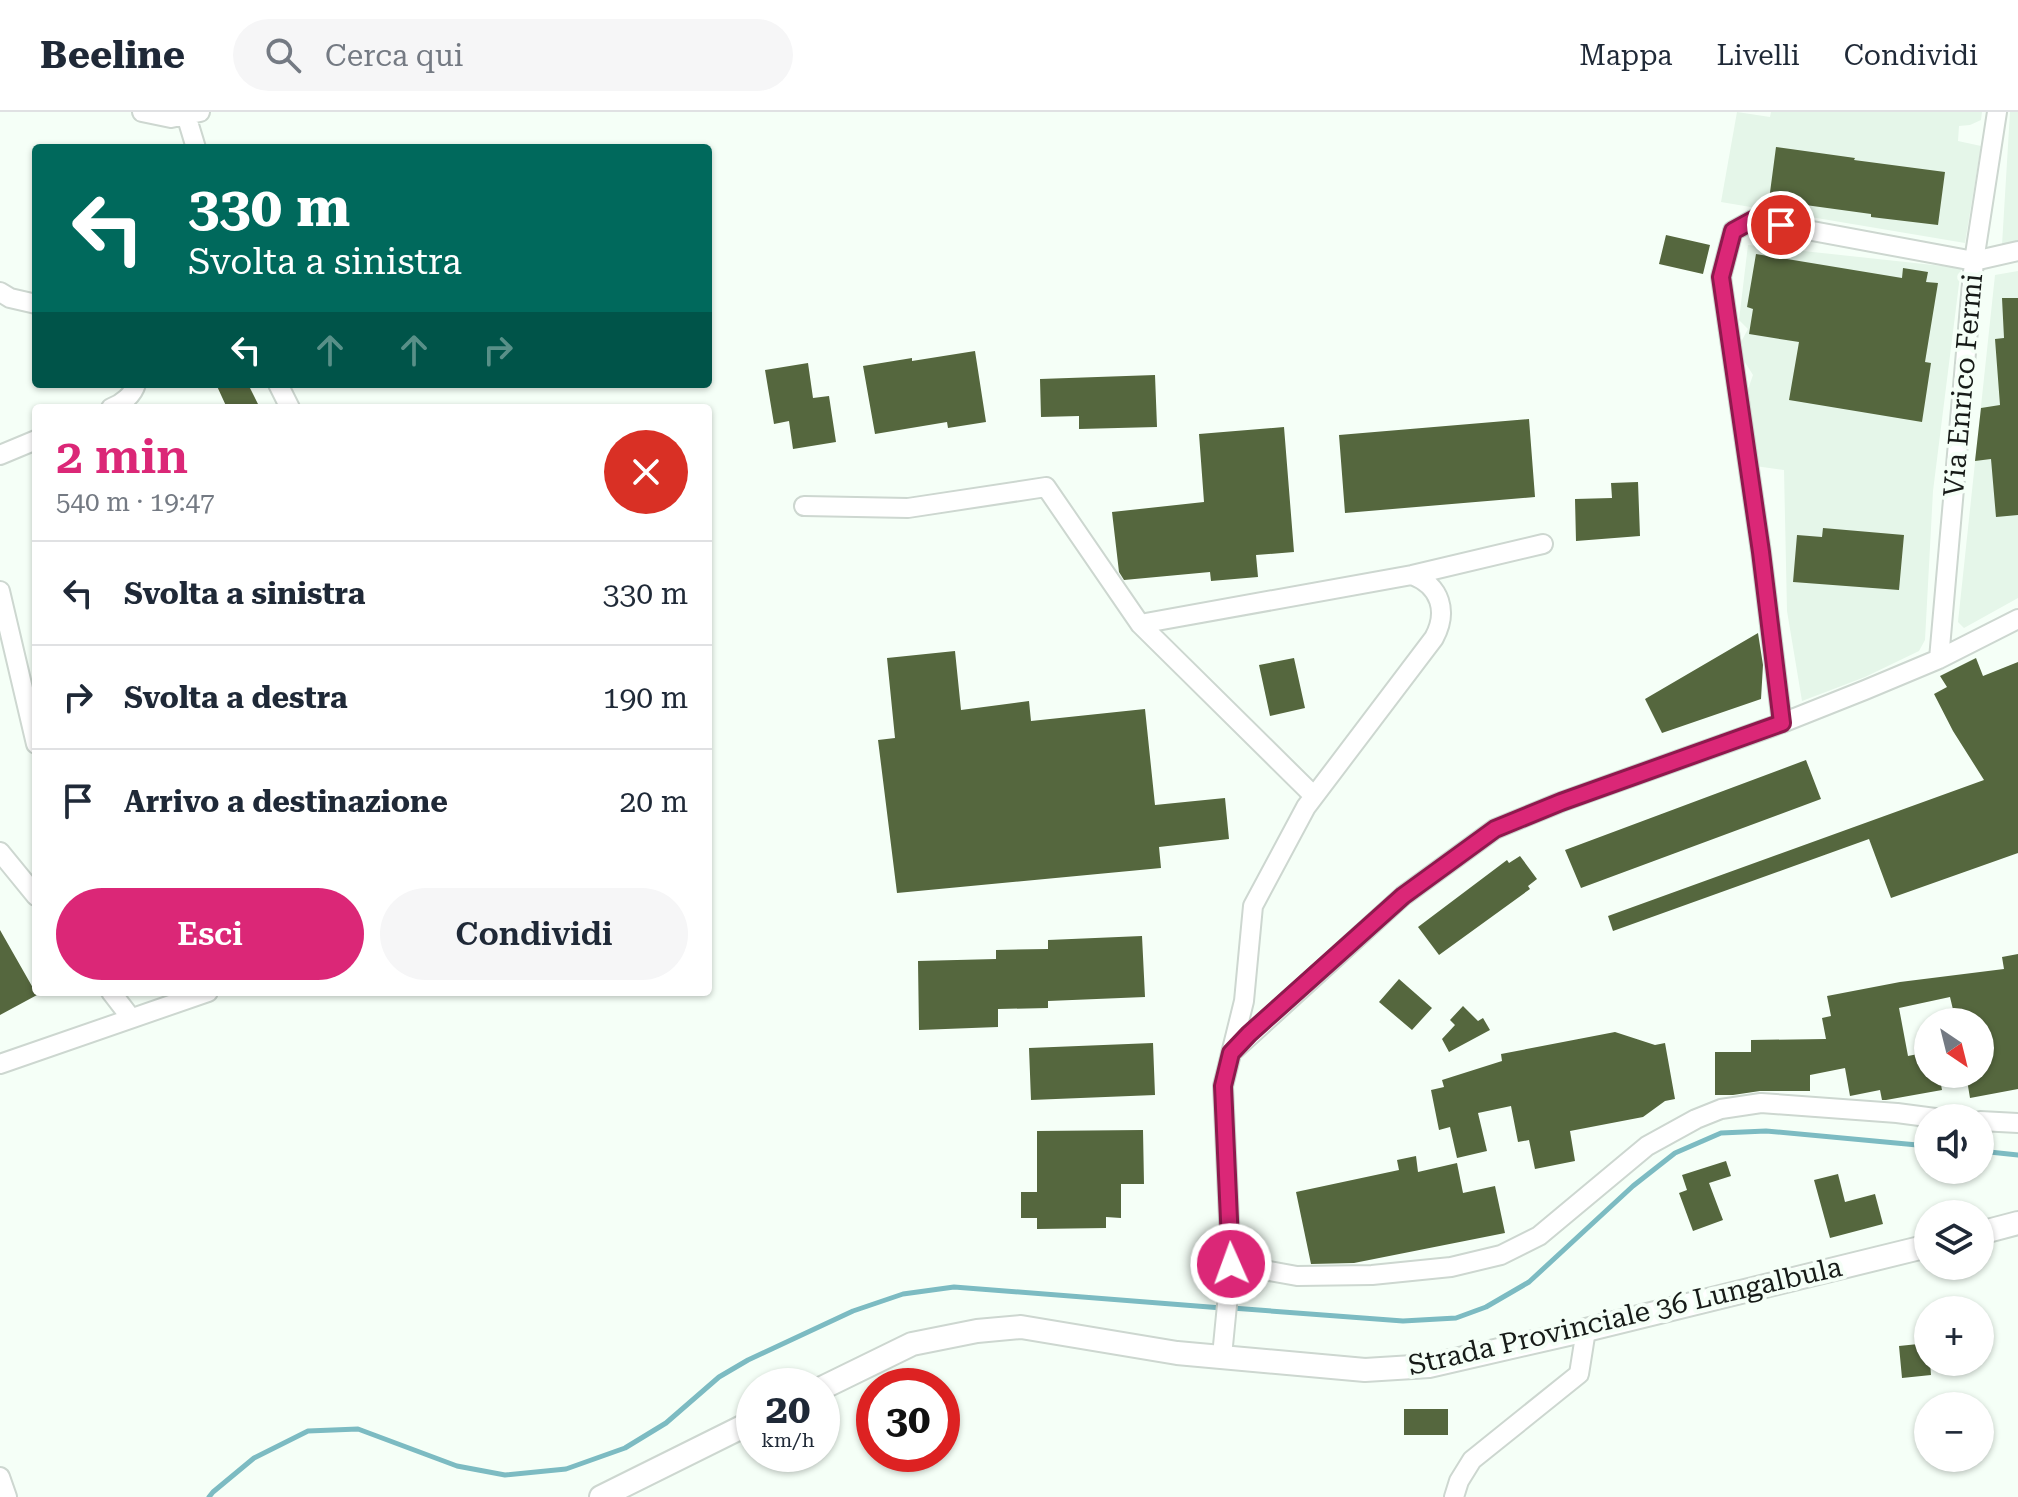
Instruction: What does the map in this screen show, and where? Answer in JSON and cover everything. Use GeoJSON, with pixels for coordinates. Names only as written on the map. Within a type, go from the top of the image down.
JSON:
{"type":"FeatureCollection","features":[{"type":"Feature","properties":{"kind":"main road"},"geometry":{"type":"LineString","coordinates":[[1994,1229],[2018,1223]]}},
{"type":"Feature","properties":{"kind":"main road","name":"Strada Provinciale 36 Lungalbula"},"geometry":{"type":"LineString","coordinates":[[840,1379],[912,1344],[977,1331],[1021,1327],[1177,1353],[1223,1346],[1365,1370],[1429,1366],[1914,1249]]}},
{"type":"Feature","properties":{"kind":"main road"},"geometry":{"type":"LineString","coordinates":[[601,1497],[736,1430]]}},
{"type":"Feature","properties":{"kind":"street"},"geometry":{"type":"LineString","coordinates":[[142,112],[171,118],[193,114],[196,144]]}},
{"type":"Feature","properties":{"kind":"street","name":"Via Enrico Fermi"},"geometry":{"type":"LineString","coordinates":[[1939,659],[1974,261],[1997,112]]}},
{"type":"Feature","properties":{"kind":"street"},"geometry":{"type":"LineString","coordinates":[[1782,723],[1721,277],[1733,231],[1753,220],[1974,261],[2018,251]]}},
{"type":"Feature","properties":{"kind":"street"},"geometry":{"type":"LineString","coordinates":[[0,292],[32,303]]}},
{"type":"Feature","properties":{"kind":"street"},"geometry":{"type":"LineString","coordinates":[[121,404],[134,388]]}},
{"type":"Feature","properties":{"kind":"street"},"geometry":{"type":"LineString","coordinates":[[0,455],[32,442]]}},
{"type":"Feature","properties":{"kind":"street"},"geometry":{"type":"LineString","coordinates":[[804,506],[908,508],[1046,487],[1140,624],[1314,796]]}},
{"type":"Feature","properties":{"kind":"street"},"geometry":{"type":"LineString","coordinates":[[1140,624],[1412,575],[1543,544]]}},
{"type":"Feature","properties":{"kind":"street"},"geometry":{"type":"LineString","coordinates":[[1223,1346],[1230,1272],[1223,1086],[1244,1001],[1253,906],[1306,807],[1439,628],[1439,599],[1428,584],[1412,575]]}},
{"type":"Feature","properties":{"kind":"street"},"geometry":{"type":"LineString","coordinates":[[0,591],[32,727]]}},
{"type":"Feature","properties":{"kind":"street"},"geometry":{"type":"LineString","coordinates":[[1231,1053],[1403,896],[1495,829],[1561,802],[1782,723],[1939,659],[2018,619]]}},
{"type":"Feature","properties":{"kind":"street"},"geometry":{"type":"LineString","coordinates":[[0,852],[32,891]]}},
{"type":"Feature","properties":{"kind":"street"},"geometry":{"type":"LineString","coordinates":[[114,996],[131,1018]]}},
{"type":"Feature","properties":{"kind":"street"},"geometry":{"type":"LineString","coordinates":[[0,1064],[196,996]]}},
{"type":"Feature","properties":{"kind":"street"},"geometry":{"type":"LineString","coordinates":[[1230,1272],[1297,1276],[1372,1275],[1451,1267],[1501,1255],[1539,1236],[1647,1146],[1721,1109],[1761,1103],[1914,1115]]}},
{"type":"Feature","properties":{"kind":"street"},"geometry":{"type":"LineString","coordinates":[[1994,1122],[2018,1123]]}},
{"type":"Feature","properties":{"kind":"street"},"geometry":{"type":"LineString","coordinates":[[1454,1497],[1459,1481],[1472,1460],[1579,1374],[1586,1330]]}},
{"type":"Feature","properties":{"kind":"street"},"geometry":{"type":"LineString","coordinates":[[0,1477],[7,1497]]}},
{"type":"Feature","properties":{"kind":"shaded area"},"geometry":{"type":"Polygon","coordinates":[[[1737,112],[1770,117],[1771,112],[1982,112],[1981,120],[1959,126],[1958,141],[1981,146],[1965,243],[1721,202],[1737,112]]]}},
{"type":"Feature","properties":{"kind":"shaded area"},"geometry":{"type":"Polygon","coordinates":[[[2010,112],[2018,112],[2018,242],[2002,245],[2010,112]]]}},
{"type":"Feature","properties":{"kind":"shaded area"},"geometry":{"type":"Polygon","coordinates":[[[1748,245],[1961,268],[1933,491],[1925,640],[1919,651],[1865,677],[1802,701],[1787,611],[1784,470],[1755,466],[1745,398],[1753,375],[1741,356],[1741,342],[1748,329],[1739,320],[1748,245]]]}},
{"type":"Feature","properties":{"kind":"shaded area"},"geometry":{"type":"Polygon","coordinates":[[[2018,271],[2018,598],[1964,628],[1958,622],[1995,275],[2018,271]]]}},
{"type":"Feature","properties":{"kind":"building"},"geometry":{"type":"Polygon","coordinates":[[[1776,147],[1945,172],[1938,225],[1769,200],[1776,147]]]}},
{"type":"Feature","properties":{"kind":"building"},"geometry":{"type":"Polygon","coordinates":[[[1666,235],[1710,245],[1703,274],[1659,264],[1666,235]]]}},
{"type":"Feature","properties":{"kind":"building"},"geometry":{"type":"Polygon","coordinates":[[[1756,254],[1902,278],[1903,268],[1928,272],[1926,282],[1938,283],[1925,362],[1931,363],[1922,422],[1789,400],[1799,342],[1749,334],[1753,309],[1747,307],[1756,254]]]}},
{"type":"Feature","properties":{"kind":"building"},"geometry":{"type":"Polygon","coordinates":[[[2002,298],[2018,298],[2018,515],[1996,517],[1991,459],[1975,461],[1981,408],[2000,405],[1995,339],[2004,338],[2002,298]]]}},
{"type":"Feature","properties":{"kind":"building"},"geometry":{"type":"Polygon","coordinates":[[[975,351],[986,422],[948,428],[947,422],[875,434],[863,366],[975,351]]]}},
{"type":"Feature","properties":{"kind":"building"},"geometry":{"type":"Polygon","coordinates":[[[808,363],[813,398],[829,396],[836,442],[793,449],[789,421],[774,424],[765,370],[808,363]]]}},
{"type":"Feature","properties":{"kind":"building"},"geometry":{"type":"Polygon","coordinates":[[[1155,375],[1157,427],[1079,429],[1079,416],[1041,417],[1040,379],[1155,375]]]}},
{"type":"Feature","properties":{"kind":"building"},"geometry":{"type":"Polygon","coordinates":[[[218,388],[250,388],[258,404],[225,404],[218,388]]]}},
{"type":"Feature","properties":{"kind":"building"},"geometry":{"type":"Polygon","coordinates":[[[1529,419],[1535,497],[1345,513],[1339,435],[1529,419]]]}},
{"type":"Feature","properties":{"kind":"building"},"geometry":{"type":"Polygon","coordinates":[[[1284,427],[1294,552],[1256,555],[1258,577],[1211,581],[1210,572],[1124,580],[1119,572],[1112,512],[1204,502],[1199,434],[1284,427]]]}},
{"type":"Feature","properties":{"kind":"building"},"geometry":{"type":"Polygon","coordinates":[[[1638,482],[1640,536],[1576,541],[1575,499],[1612,498],[1611,483],[1638,482]]]}},
{"type":"Feature","properties":{"kind":"building"},"geometry":{"type":"Polygon","coordinates":[[[1823,528],[1904,535],[1899,590],[1793,582],[1797,535],[1822,537],[1823,528]]]}},
{"type":"Feature","properties":{"kind":"building"},"geometry":{"type":"Polygon","coordinates":[[[1758,633],[1763,665],[1761,699],[1662,733],[1645,699],[1758,633]]]}},
{"type":"Feature","properties":{"kind":"building"},"geometry":{"type":"Polygon","coordinates":[[[955,651],[961,710],[1029,701],[1031,721],[1145,709],[1155,805],[1225,798],[1229,839],[1159,847],[1161,868],[897,893],[878,740],[895,738],[887,658],[955,651]]]}},
{"type":"Feature","properties":{"kind":"building"},"geometry":{"type":"Polygon","coordinates":[[[1294,658],[1305,708],[1270,716],[1259,665],[1294,658]]]}},
{"type":"Feature","properties":{"kind":"building"},"geometry":{"type":"Polygon","coordinates":[[[1976,658],[1983,676],[2018,662],[2018,853],[1891,898],[1869,839],[1613,931],[1608,916],[1984,780],[1934,694],[1947,687],[1940,676],[1976,658]]]}},
{"type":"Feature","properties":{"kind":"building"},"geometry":{"type":"Polygon","coordinates":[[[1806,760],[1821,799],[1581,888],[1565,850],[1806,760]]]}},
{"type":"Feature","properties":{"kind":"building"},"geometry":{"type":"Polygon","coordinates":[[[1520,856],[1537,879],[1528,886],[1530,889],[1439,955],[1418,927],[1507,860],[1509,863],[1520,856]]]}},
{"type":"Feature","properties":{"kind":"building"},"geometry":{"type":"Polygon","coordinates":[[[0,930],[32,986],[32,996],[35,996],[0,1015],[0,930]]]}},
{"type":"Feature","properties":{"kind":"building"},"geometry":{"type":"Polygon","coordinates":[[[1142,936],[1145,997],[1048,1001],[1048,1008],[998,1009],[998,1027],[919,1030],[918,961],[996,959],[996,950],[1048,949],[1048,940],[1142,936]]]}},
{"type":"Feature","properties":{"kind":"building"},"geometry":{"type":"Polygon","coordinates":[[[2018,954],[2018,1089],[1970,1098],[1968,1088],[1994,1088],[1994,1008],[1953,1008],[1950,997],[1899,1008],[1908,1056],[1914,1055],[1914,1088],[1942,1090],[1886,1100],[1882,1100],[1880,1090],[1850,1096],[1845,1068],[1810,1075],[1810,1091],[1715,1095],[1715,1052],[1751,1052],[1751,1040],[1826,1039],[1822,1018],[1831,1016],[1827,996],[1900,982],[2004,969],[2002,957],[2018,954]]]}},
{"type":"Feature","properties":{"kind":"building"},"geometry":{"type":"Polygon","coordinates":[[[1399,979],[1432,1008],[1412,1030],[1379,1002],[1399,979]]]}},
{"type":"Feature","properties":{"kind":"building"},"geometry":{"type":"Polygon","coordinates":[[[1463,1006],[1478,1021],[1483,1018],[1490,1030],[1449,1052],[1442,1039],[1455,1025],[1450,1020],[1463,1006]]]}},
{"type":"Feature","properties":{"kind":"building"},"geometry":{"type":"Polygon","coordinates":[[[1615,1032],[1655,1045],[1665,1043],[1675,1099],[1665,1101],[1643,1117],[1570,1131],[1575,1161],[1535,1169],[1529,1140],[1518,1142],[1511,1106],[1478,1113],[1487,1151],[1457,1158],[1450,1127],[1439,1130],[1431,1090],[1444,1087],[1442,1080],[1502,1061],[1501,1054],[1615,1032]]]}},
{"type":"Feature","properties":{"kind":"building"},"geometry":{"type":"Polygon","coordinates":[[[1153,1043],[1155,1095],[1031,1100],[1029,1048],[1153,1043]]]}},
{"type":"Feature","properties":{"kind":"building"},"geometry":{"type":"Polygon","coordinates":[[[1143,1130],[1144,1184],[1121,1184],[1121,1218],[1106,1217],[1106,1228],[1037,1229],[1037,1218],[1021,1218],[1021,1192],[1037,1192],[1037,1131],[1143,1130]]]}},
{"type":"Feature","properties":{"kind":"building"},"geometry":{"type":"Polygon","coordinates":[[[1416,1156],[1418,1172],[1457,1163],[1463,1193],[1495,1186],[1505,1233],[1354,1263],[1311,1264],[1296,1192],[1399,1170],[1397,1160],[1416,1156]]]}},
{"type":"Feature","properties":{"kind":"building"},"geometry":{"type":"Polygon","coordinates":[[[1726,1161],[1731,1176],[1709,1183],[1723,1220],[1693,1231],[1679,1193],[1687,1190],[1682,1175],[1726,1161]]]}},
{"type":"Feature","properties":{"kind":"building"},"geometry":{"type":"Polygon","coordinates":[[[1838,1174],[1845,1202],[1875,1194],[1883,1224],[1830,1238],[1814,1180],[1838,1174]]]}},
{"type":"Feature","properties":{"kind":"building"},"geometry":{"type":"Polygon","coordinates":[[[1914,1344],[1914,1376],[1921,1376],[1902,1378],[1899,1346],[1914,1344]]]}},
{"type":"Feature","properties":{"kind":"building"},"geometry":{"type":"Polygon","coordinates":[[[1404,1409],[1448,1409],[1448,1435],[1404,1435],[1404,1409]]]}},
{"type":"Feature","properties":{"kind":"waterway"},"geometry":{"type":"LineString","coordinates":[[1232,1308],[1403,1321],[1456,1318],[1486,1307],[1529,1282],[1633,1186],[1675,1153],[1721,1133],[1766,1131],[1914,1145]]}},
{"type":"Feature","properties":{"kind":"waterway"},"geometry":{"type":"LineString","coordinates":[[1994,1152],[2018,1155]]}},
{"type":"Feature","properties":{"kind":"waterway"},"geometry":{"type":"LineString","coordinates":[[209,1497],[254,1458],[308,1431],[358,1429],[457,1466],[505,1475],[566,1469],[625,1448],[666,1423],[719,1377],[748,1360],[853,1311],[903,1294],[954,1287],[1222,1308]]}},
{"type":"Feature","properties":{"kind":"route"},"geometry":{"type":"LineString","coordinates":[[1231,1264],[1223,1086],[1231,1053],[1249,1034],[1403,896],[1495,829],[1561,802],[1782,723],[1721,277],[1733,231],[1753,220],[1781,225]]}}]}
